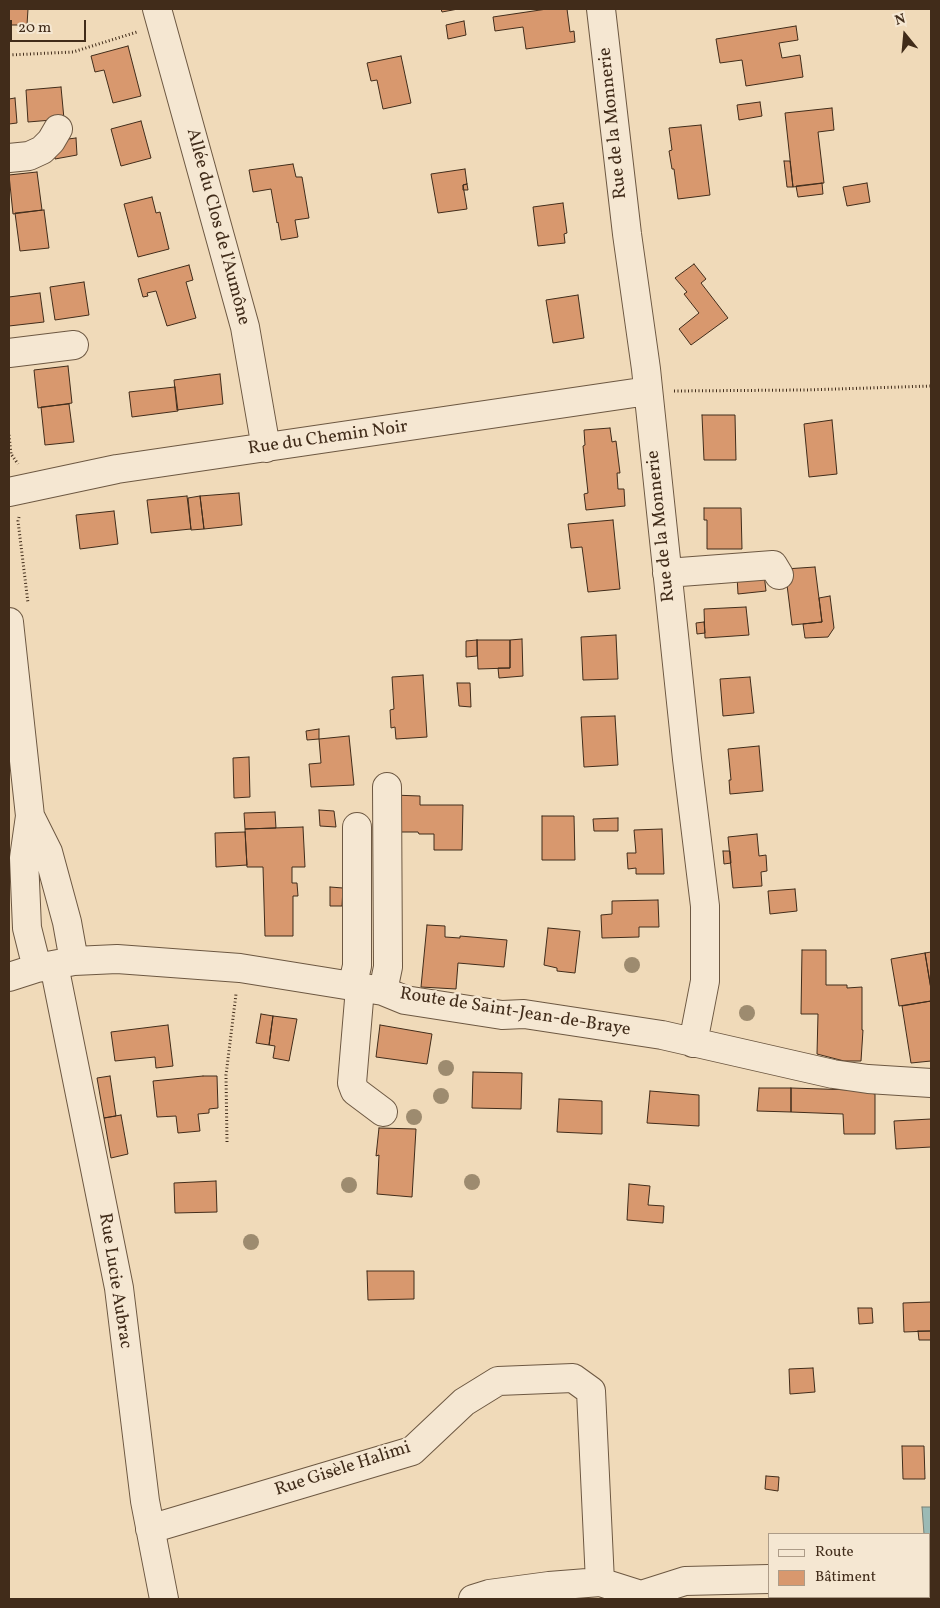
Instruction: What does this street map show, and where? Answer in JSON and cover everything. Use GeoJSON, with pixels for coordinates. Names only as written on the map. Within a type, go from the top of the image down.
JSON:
{"type":"FeatureCollection","features":[{"type":"Feature","properties":{"kind":"street","name":"Rue de la Monnerie"},"geometry":{"type":"LineString","coordinates":[[601,9],[627,234],[648,391],[704,906],[705,981],[694,1043]]}},
{"type":"Feature","properties":{"kind":"street","name":"Allée du Clos de l'Aumône"},"geometry":{"type":"LineString","coordinates":[[159,16],[245,327],[266,448]]}},
{"type":"Feature","properties":{"kind":"street"},"geometry":{"type":"LineString","coordinates":[[9,158],[29,156],[42,150],[51,141],[58,129]]}},
{"type":"Feature","properties":{"kind":"street"},"geometry":{"type":"LineString","coordinates":[[9,353],[74,345]]}},
{"type":"Feature","properties":{"kind":"street","name":"Rue du Chemin Noir"},"geometry":{"type":"LineString","coordinates":[[15,503],[118,469],[648,391]]}},
{"type":"Feature","properties":{"kind":"street"},"geometry":{"type":"LineString","coordinates":[[667,573],[773,565],[778,575]]}},
{"type":"Feature","properties":{"kind":"street"},"geometry":{"type":"LineString","coordinates":[[18,615],[30,816],[24,858],[28,928],[55,964]]}},
{"type":"Feature","properties":{"kind":"street"},"geometry":{"type":"LineString","coordinates":[[365,989],[388,967],[387,787]]}},
{"type":"Feature","properties":{"kind":"street"},"geometry":{"type":"LineString","coordinates":[[30,816],[48,852],[67,922],[55,964]]}},
{"type":"Feature","properties":{"kind":"street"},"geometry":{"type":"LineString","coordinates":[[357,827],[357,966],[365,989],[352,1083],[354,1091],[382,1112]]}},
{"type":"Feature","properties":{"kind":"street","name":"Route de Saint-Jean-de-Braye"},"geometry":{"type":"LineString","coordinates":[[9,977],[55,964],[117,959],[240,968],[365,989],[415,1002],[502,1015],[524,1014],[662,1036],[833,1074],[868,1079],[931,1083]]}},
{"type":"Feature","properties":{"kind":"street","name":"Rue Lucie Aubrac"},"geometry":{"type":"LineString","coordinates":[[55,964],[118,1288],[145,1501],[164,1599]]}},
{"type":"Feature","properties":{"kind":"street","name":"Rue Gisèle Halimi"},"geometry":{"type":"LineString","coordinates":[[150,1529],[412,1451],[464,1402],[498,1381],[573,1378],[591,1391],[600,1582]]}},
{"type":"Feature","properties":{"kind":"street"},"geometry":{"type":"LineString","coordinates":[[473,1599],[489,1594],[549,1586],[600,1582],[641,1597],[685,1581],[768,1579]]}},
{"type":"Feature","properties":{"kind":"path"},"geometry":{"type":"LineString","coordinates":[[9,55],[73,52],[159,16]]}},
{"type":"Feature","properties":{"kind":"path"},"geometry":{"type":"LineString","coordinates":[[648,391],[805,390],[931,386]]}},
{"type":"Feature","properties":{"kind":"path"},"geometry":{"type":"LineString","coordinates":[[9,435],[11,454]]}},
{"type":"Feature","properties":{"kind":"path"},"geometry":{"type":"LineString","coordinates":[[15,503],[18,521],[18,615]]}},
{"type":"Feature","properties":{"kind":"path"},"geometry":{"type":"LineString","coordinates":[[227,1142],[226,1076],[240,968]]}},
{"type":"Feature","properties":{"kind":"green space"},"geometry":{"type":"Polygon","coordinates":[[[775,1598],[921,1598],[921,1599],[775,1598]]]}},
{"type":"Feature","properties":{"kind":"water"},"geometry":{"type":"Polygon","coordinates":[[[922,1507],[931,1507],[931,1551],[930,1533],[924,1533],[922,1507]]]}},
{"type":"Feature","properties":{"kind":"building"},"geometry":{"type":"Polygon","coordinates":[[[9,9],[28,9],[27,25],[9,25],[9,9]]]}},
{"type":"Feature","properties":{"kind":"building"},"geometry":{"type":"Polygon","coordinates":[[[441,9],[458,9],[442,12],[441,9]]]}},
{"type":"Feature","properties":{"kind":"building"},"geometry":{"type":"Polygon","coordinates":[[[547,9],[567,9],[570,32],[574,31],[575,42],[526,49],[523,27],[495,31],[493,17],[547,9]]]}},
{"type":"Feature","properties":{"kind":"building"},"geometry":{"type":"Polygon","coordinates":[[[464,21],[466,35],[448,39],[446,25],[464,21]]]}},
{"type":"Feature","properties":{"kind":"building"},"geometry":{"type":"Polygon","coordinates":[[[796,26],[798,40],[779,43],[782,58],[800,55],[803,77],[746,86],[742,60],[720,63],[716,39],[796,26]]]}},
{"type":"Feature","properties":{"kind":"building"},"geometry":{"type":"Polygon","coordinates":[[[128,46],[141,96],[113,103],[104,70],[95,72],[91,56],[128,46]]]}},
{"type":"Feature","properties":{"kind":"building"},"geometry":{"type":"Polygon","coordinates":[[[401,56],[411,103],[383,109],[377,80],[371,81],[367,63],[401,56]]]}},
{"type":"Feature","properties":{"kind":"building"},"geometry":{"type":"Polygon","coordinates":[[[61,87],[64,119],[28,122],[26,90],[61,87]]]}},
{"type":"Feature","properties":{"kind":"building"},"geometry":{"type":"Polygon","coordinates":[[[15,98],[17,123],[9,124],[9,99],[15,98]]]}},
{"type":"Feature","properties":{"kind":"building"},"geometry":{"type":"Polygon","coordinates":[[[760,102],[762,116],[739,120],[737,105],[760,102]]]}},
{"type":"Feature","properties":{"kind":"building"},"geometry":{"type":"Polygon","coordinates":[[[832,108],[834,130],[818,132],[824,183],[793,187],[785,113],[832,108]]]}},
{"type":"Feature","properties":{"kind":"building"},"geometry":{"type":"Polygon","coordinates":[[[141,121],[151,158],[121,166],[111,129],[141,121]]]}},
{"type":"Feature","properties":{"kind":"building"},"geometry":{"type":"Polygon","coordinates":[[[701,125],[710,195],[678,199],[674,169],[672,169],[669,151],[672,150],[669,128],[701,125]]]}},
{"type":"Feature","properties":{"kind":"building"},"geometry":{"type":"Polygon","coordinates":[[[76,138],[77,155],[55,159],[53,141],[76,138]]]}},
{"type":"Feature","properties":{"kind":"building"},"geometry":{"type":"Polygon","coordinates":[[[784,161],[790,161],[793,187],[787,187],[784,161]]]}},
{"type":"Feature","properties":{"kind":"building"},"geometry":{"type":"Polygon","coordinates":[[[293,164],[296,177],[302,177],[309,218],[295,220],[298,237],[281,240],[271,189],[253,192],[249,170],[293,164]]]}},
{"type":"Feature","properties":{"kind":"building"},"geometry":{"type":"Polygon","coordinates":[[[465,169],[467,184],[463,185],[467,209],[438,213],[431,174],[465,169]]]}},
{"type":"Feature","properties":{"kind":"building"},"geometry":{"type":"Polygon","coordinates":[[[37,172],[42,210],[13,214],[9,175],[37,172]]]}},
{"type":"Feature","properties":{"kind":"building"},"geometry":{"type":"Polygon","coordinates":[[[822,183],[823,194],[798,197],[796,186],[822,183]]]}},
{"type":"Feature","properties":{"kind":"building"},"geometry":{"type":"Polygon","coordinates":[[[867,183],[870,202],[847,206],[843,187],[867,183]]]}},
{"type":"Feature","properties":{"kind":"building"},"geometry":{"type":"Polygon","coordinates":[[[467,184],[468,190],[463,190],[463,185],[467,184]]]}},
{"type":"Feature","properties":{"kind":"building"},"geometry":{"type":"Polygon","coordinates":[[[152,197],[156,213],[160,212],[169,249],[138,257],[124,204],[152,197]]]}},
{"type":"Feature","properties":{"kind":"building"},"geometry":{"type":"Polygon","coordinates":[[[563,203],[567,233],[564,234],[565,243],[538,246],[533,207],[563,203]]]}},
{"type":"Feature","properties":{"kind":"building"},"geometry":{"type":"Polygon","coordinates":[[[44,210],[49,248],[20,251],[15,213],[44,210]]]}},
{"type":"Feature","properties":{"kind":"building"},"geometry":{"type":"Polygon","coordinates":[[[694,264],[706,279],[701,283],[728,318],[691,345],[679,329],[699,313],[684,294],[687,292],[675,278],[694,264]]]}},
{"type":"Feature","properties":{"kind":"building"},"geometry":{"type":"Polygon","coordinates":[[[189,265],[193,280],[186,282],[196,318],[167,326],[156,291],[147,293],[148,296],[143,297],[138,279],[189,265]]]}},
{"type":"Feature","properties":{"kind":"building"},"geometry":{"type":"Polygon","coordinates":[[[84,282],[89,315],[55,320],[50,287],[84,282]]]}},
{"type":"Feature","properties":{"kind":"building"},"geometry":{"type":"Polygon","coordinates":[[[40,293],[44,322],[9,326],[9,297],[40,293]]]}},
{"type":"Feature","properties":{"kind":"building"},"geometry":{"type":"Polygon","coordinates":[[[578,295],[584,338],[553,343],[546,300],[578,295]]]}},
{"type":"Feature","properties":{"kind":"building"},"geometry":{"type":"Polygon","coordinates":[[[68,366],[72,403],[38,408],[34,370],[68,366]]]}},
{"type":"Feature","properties":{"kind":"building"},"geometry":{"type":"Polygon","coordinates":[[[220,374],[223,404],[177,410],[174,380],[220,374]]]}},
{"type":"Feature","properties":{"kind":"building"},"geometry":{"type":"Polygon","coordinates":[[[175,387],[178,411],[132,417],[129,392],[175,387]]]}},
{"type":"Feature","properties":{"kind":"building"},"geometry":{"type":"Polygon","coordinates":[[[69,404],[74,442],[45,445],[41,407],[69,404]]]}},
{"type":"Feature","properties":{"kind":"building"},"geometry":{"type":"Polygon","coordinates":[[[702,415],[735,415],[736,460],[704,460],[702,415]]]}},
{"type":"Feature","properties":{"kind":"building"},"geometry":{"type":"Polygon","coordinates":[[[832,420],[837,474],[809,477],[804,424],[832,420]]]}},
{"type":"Feature","properties":{"kind":"building"},"geometry":{"type":"Polygon","coordinates":[[[610,428],[612,442],[616,441],[620,473],[617,473],[618,489],[624,489],[625,506],[586,510],[584,494],[588,493],[583,446],[585,445],[584,430],[610,428]]]}},
{"type":"Feature","properties":{"kind":"building"},"geometry":{"type":"Polygon","coordinates":[[[239,493],[242,525],[204,529],[200,496],[239,493]]]}},
{"type":"Feature","properties":{"kind":"building"},"geometry":{"type":"Polygon","coordinates":[[[187,496],[191,529],[151,533],[147,500],[187,496]]]}},
{"type":"Feature","properties":{"kind":"building"},"geometry":{"type":"Polygon","coordinates":[[[200,496],[204,529],[191,530],[188,498],[200,496]]]}},
{"type":"Feature","properties":{"kind":"building"},"geometry":{"type":"Polygon","coordinates":[[[704,508],[741,508],[742,549],[707,549],[707,520],[704,520],[704,508]]]}},
{"type":"Feature","properties":{"kind":"building"},"geometry":{"type":"Polygon","coordinates":[[[114,511],[118,544],[80,549],[76,515],[114,511]]]}},
{"type":"Feature","properties":{"kind":"building"},"geometry":{"type":"Polygon","coordinates":[[[613,520],[620,589],[588,592],[582,547],[571,548],[568,524],[613,520]]]}},
{"type":"Feature","properties":{"kind":"building"},"geometry":{"type":"Polygon","coordinates":[[[815,567],[822,622],[792,625],[785,569],[815,567]]]}},
{"type":"Feature","properties":{"kind":"building"},"geometry":{"type":"Polygon","coordinates":[[[764,574],[766,591],[738,594],[737,576],[764,574]]]}},
{"type":"Feature","properties":{"kind":"building"},"geometry":{"type":"Polygon","coordinates":[[[830,596],[834,628],[828,637],[805,638],[803,624],[822,622],[819,598],[830,596]]]}},
{"type":"Feature","properties":{"kind":"building"},"geometry":{"type":"Polygon","coordinates":[[[746,607],[749,635],[705,638],[704,609],[746,607]]]}},
{"type":"Feature","properties":{"kind":"building"},"geometry":{"type":"Polygon","coordinates":[[[704,622],[705,633],[697,634],[696,623],[704,622]]]}},
{"type":"Feature","properties":{"kind":"building"},"geometry":{"type":"Polygon","coordinates":[[[616,635],[618,679],[583,680],[581,637],[616,635]]]}},
{"type":"Feature","properties":{"kind":"building"},"geometry":{"type":"Polygon","coordinates":[[[522,639],[523,676],[499,678],[498,668],[510,668],[510,640],[522,639]]]}},
{"type":"Feature","properties":{"kind":"building"},"geometry":{"type":"Polygon","coordinates":[[[477,640],[510,640],[510,668],[478,669],[477,640]]]}},
{"type":"Feature","properties":{"kind":"building"},"geometry":{"type":"Polygon","coordinates":[[[477,640],[477,656],[466,657],[466,641],[477,640]]]}},
{"type":"Feature","properties":{"kind":"building"},"geometry":{"type":"Polygon","coordinates":[[[423,675],[427,737],[396,739],[395,727],[391,728],[390,710],[394,709],[392,677],[423,675]]]}},
{"type":"Feature","properties":{"kind":"building"},"geometry":{"type":"Polygon","coordinates":[[[750,677],[754,713],[723,716],[720,679],[750,677]]]}},
{"type":"Feature","properties":{"kind":"building"},"geometry":{"type":"Polygon","coordinates":[[[457,683],[470,683],[471,707],[459,706],[457,683]]]}},
{"type":"Feature","properties":{"kind":"building"},"geometry":{"type":"Polygon","coordinates":[[[615,716],[618,765],[584,767],[581,717],[615,716]]]}},
{"type":"Feature","properties":{"kind":"building"},"geometry":{"type":"Polygon","coordinates":[[[319,729],[319,739],[307,740],[306,731],[319,729]]]}},
{"type":"Feature","properties":{"kind":"building"},"geometry":{"type":"Polygon","coordinates":[[[349,736],[354,785],[311,787],[309,764],[321,763],[319,739],[349,736]]]}},
{"type":"Feature","properties":{"kind":"building"},"geometry":{"type":"Polygon","coordinates":[[[759,746],[763,791],[730,794],[729,780],[731,780],[728,749],[759,746]]]}},
{"type":"Feature","properties":{"kind":"building"},"geometry":{"type":"Polygon","coordinates":[[[249,757],[250,797],[234,798],[233,758],[249,757]]]}},
{"type":"Feature","properties":{"kind":"building"},"geometry":{"type":"Polygon","coordinates":[[[392,795],[420,796],[420,805],[463,805],[462,850],[434,850],[434,834],[392,832],[392,795]]]}},
{"type":"Feature","properties":{"kind":"building"},"geometry":{"type":"Polygon","coordinates":[[[319,810],[334,811],[336,827],[320,826],[319,810]]]}},
{"type":"Feature","properties":{"kind":"building"},"geometry":{"type":"Polygon","coordinates":[[[275,812],[276,828],[245,829],[244,813],[275,812]]]}},
{"type":"Feature","properties":{"kind":"building"},"geometry":{"type":"Polygon","coordinates":[[[542,816],[574,816],[575,860],[542,860],[542,816]]]}},
{"type":"Feature","properties":{"kind":"building"},"geometry":{"type":"Polygon","coordinates":[[[618,818],[618,831],[594,831],[593,819],[618,818]]]}},
{"type":"Feature","properties":{"kind":"building"},"geometry":{"type":"Polygon","coordinates":[[[303,827],[305,867],[292,867],[292,883],[297,883],[298,896],[293,896],[293,936],[265,936],[263,867],[247,867],[245,829],[303,827]]]}},
{"type":"Feature","properties":{"kind":"building"},"geometry":{"type":"Polygon","coordinates":[[[662,829],[664,874],[636,874],[636,868],[628,869],[627,853],[636,853],[634,830],[662,829]]]}},
{"type":"Feature","properties":{"kind":"building"},"geometry":{"type":"Polygon","coordinates":[[[245,832],[247,865],[216,867],[215,833],[245,832]]]}},
{"type":"Feature","properties":{"kind":"building"},"geometry":{"type":"Polygon","coordinates":[[[757,834],[759,856],[766,855],[767,871],[761,872],[762,886],[733,888],[728,837],[757,834]]]}},
{"type":"Feature","properties":{"kind":"building"},"geometry":{"type":"Polygon","coordinates":[[[723,851],[730,851],[731,863],[724,864],[723,851]]]}},
{"type":"Feature","properties":{"kind":"building"},"geometry":{"type":"Polygon","coordinates":[[[330,887],[343,888],[342,906],[330,906],[330,887]]]}},
{"type":"Feature","properties":{"kind":"building"},"geometry":{"type":"Polygon","coordinates":[[[795,889],[797,911],[770,914],[768,891],[795,889]]]}},
{"type":"Feature","properties":{"kind":"building"},"geometry":{"type":"Polygon","coordinates":[[[658,900],[659,927],[639,927],[639,937],[602,938],[601,915],[612,914],[612,901],[658,900]]]}},
{"type":"Feature","properties":{"kind":"building"},"geometry":{"type":"Polygon","coordinates":[[[427,925],[445,926],[445,937],[460,938],[460,936],[507,940],[504,967],[458,963],[456,989],[421,987],[427,925]]]}},
{"type":"Feature","properties":{"kind":"building"},"geometry":{"type":"Polygon","coordinates":[[[548,928],[580,931],[575,973],[557,971],[557,968],[544,965],[548,928]]]}},
{"type":"Feature","properties":{"kind":"building"},"geometry":{"type":"Polygon","coordinates":[[[802,950],[826,950],[826,985],[847,985],[847,988],[862,987],[863,1030],[861,1061],[844,1061],[817,1054],[818,1014],[801,1014],[802,950]]]}},
{"type":"Feature","properties":{"kind":"building"},"geometry":{"type":"Polygon","coordinates":[[[931,952],[931,989],[925,953],[931,952]]]}},
{"type":"Feature","properties":{"kind":"building"},"geometry":{"type":"Polygon","coordinates":[[[925,953],[931,1001],[899,1006],[891,959],[925,953]]]}},
{"type":"Feature","properties":{"kind":"building"},"geometry":{"type":"Polygon","coordinates":[[[931,1001],[931,1061],[911,1063],[902,1006],[931,1001]]]}},
{"type":"Feature","properties":{"kind":"building"},"geometry":{"type":"Polygon","coordinates":[[[261,1014],[273,1016],[269,1045],[256,1043],[261,1014]]]}},
{"type":"Feature","properties":{"kind":"building"},"geometry":{"type":"Polygon","coordinates":[[[273,1016],[297,1019],[289,1061],[273,1058],[275,1046],[269,1045],[273,1016]]]}},
{"type":"Feature","properties":{"kind":"building"},"geometry":{"type":"Polygon","coordinates":[[[168,1025],[173,1066],[156,1068],[155,1057],[115,1061],[111,1032],[168,1025]]]}},
{"type":"Feature","properties":{"kind":"building"},"geometry":{"type":"Polygon","coordinates":[[[380,1025],[432,1034],[427,1064],[376,1057],[380,1025]]]}},
{"type":"Feature","properties":{"kind":"building"},"geometry":{"type":"Polygon","coordinates":[[[473,1072],[522,1073],[521,1109],[472,1108],[473,1072]]]}},
{"type":"Feature","properties":{"kind":"building"},"geometry":{"type":"Polygon","coordinates":[[[110,1076],[116,1116],[104,1118],[97,1078],[110,1076]]]}},
{"type":"Feature","properties":{"kind":"building"},"geometry":{"type":"Polygon","coordinates":[[[217,1076],[218,1108],[209,1109],[209,1113],[198,1114],[200,1131],[178,1133],[176,1116],[157,1117],[153,1081],[217,1076]]]}},
{"type":"Feature","properties":{"kind":"building"},"geometry":{"type":"Polygon","coordinates":[[[759,1088],[791,1088],[791,1112],[757,1111],[759,1088]]]}},
{"type":"Feature","properties":{"kind":"building"},"geometry":{"type":"Polygon","coordinates":[[[791,1088],[854,1090],[875,1094],[875,1134],[844,1134],[843,1114],[791,1112],[791,1088]]]}},
{"type":"Feature","properties":{"kind":"building"},"geometry":{"type":"Polygon","coordinates":[[[650,1091],[699,1095],[699,1126],[647,1123],[650,1091]]]}},
{"type":"Feature","properties":{"kind":"building"},"geometry":{"type":"Polygon","coordinates":[[[559,1099],[602,1101],[602,1134],[557,1132],[559,1099]]]}},
{"type":"Feature","properties":{"kind":"building"},"geometry":{"type":"Polygon","coordinates":[[[121,1115],[128,1154],[111,1158],[104,1118],[121,1115]]]}},
{"type":"Feature","properties":{"kind":"building"},"geometry":{"type":"Polygon","coordinates":[[[931,1119],[931,1147],[896,1149],[894,1121],[931,1119]]]}},
{"type":"Feature","properties":{"kind":"building"},"geometry":{"type":"Polygon","coordinates":[[[379,1128],[416,1129],[412,1197],[377,1194],[379,1155],[376,1156],[379,1128]]]}},
{"type":"Feature","properties":{"kind":"building"},"geometry":{"type":"Polygon","coordinates":[[[216,1181],[217,1212],[175,1213],[174,1183],[216,1181]]]}},
{"type":"Feature","properties":{"kind":"building"},"geometry":{"type":"Polygon","coordinates":[[[629,1184],[650,1186],[648,1205],[664,1206],[663,1223],[627,1220],[629,1184]]]}},
{"type":"Feature","properties":{"kind":"building"},"geometry":{"type":"Polygon","coordinates":[[[367,1271],[414,1271],[414,1299],[368,1300],[367,1271]]]}},
{"type":"Feature","properties":{"kind":"building"},"geometry":{"type":"Polygon","coordinates":[[[931,1302],[931,1331],[904,1332],[903,1303],[931,1302]]]}},
{"type":"Feature","properties":{"kind":"building"},"geometry":{"type":"Polygon","coordinates":[[[858,1308],[872,1308],[873,1323],[859,1324],[858,1308]]]}},
{"type":"Feature","properties":{"kind":"building"},"geometry":{"type":"Polygon","coordinates":[[[918,1331],[931,1331],[931,1340],[919,1340],[918,1331]]]}},
{"type":"Feature","properties":{"kind":"building"},"geometry":{"type":"Polygon","coordinates":[[[813,1368],[815,1392],[790,1394],[789,1369],[813,1368]]]}},
{"type":"Feature","properties":{"kind":"building"},"geometry":{"type":"Polygon","coordinates":[[[902,1446],[924,1446],[925,1479],[903,1479],[902,1446]]]}},
{"type":"Feature","properties":{"kind":"building"},"geometry":{"type":"Polygon","coordinates":[[[766,1476],[779,1477],[778,1491],[765,1489],[766,1476]]]}}]}
